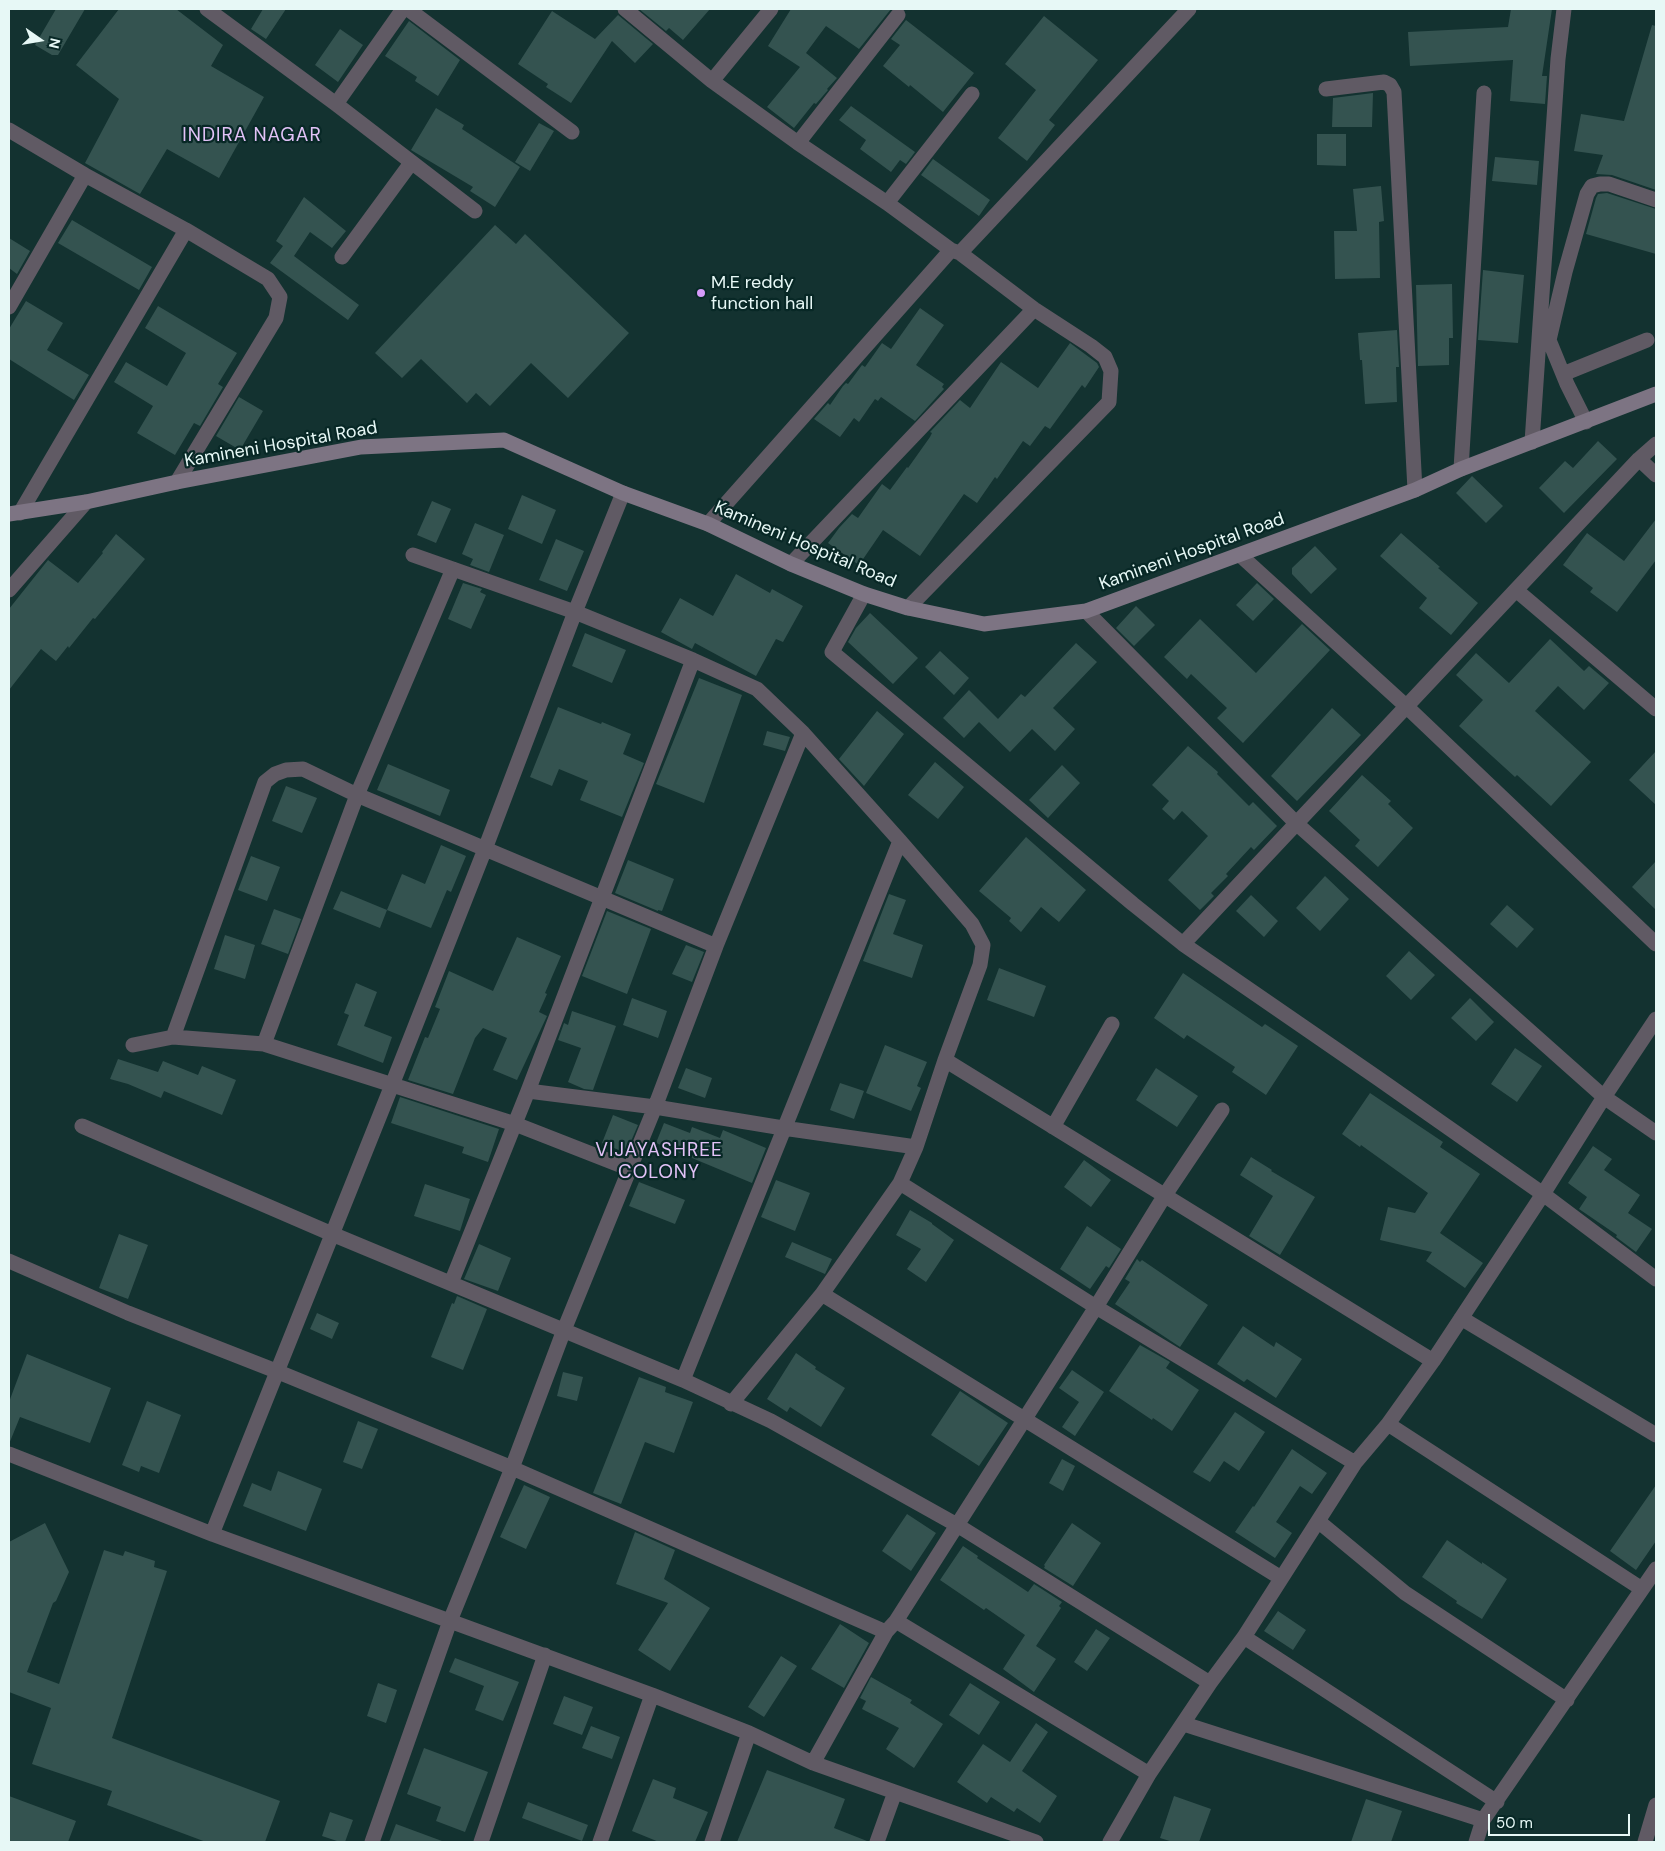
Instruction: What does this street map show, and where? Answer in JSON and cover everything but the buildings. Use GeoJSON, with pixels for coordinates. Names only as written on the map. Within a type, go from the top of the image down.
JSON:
{"type":"FeatureCollection","features":[{"type":"Feature","properties":{"kind":"street"},"geometry":{"type":"LineString","coordinates":[[207,9],[336,104],[475,211]]}},
{"type":"Feature","properties":{"kind":"street"},"geometry":{"type":"LineString","coordinates":[[336,104],[403,9]]}},
{"type":"Feature","properties":{"kind":"street"},"geometry":{"type":"LineString","coordinates":[[408,9],[572,132]]}},
{"type":"Feature","properties":{"kind":"street"},"geometry":{"type":"LineString","coordinates":[[625,9],[712,81],[798,143],[887,203],[1034,309],[1105,357],[1111,371],[1109,402],[908,608]]}},
{"type":"Feature","properties":{"kind":"street"},"geometry":{"type":"LineString","coordinates":[[712,81],[771,9]]}},
{"type":"Feature","properties":{"kind":"street"},"geometry":{"type":"LineString","coordinates":[[708,524],[956,252],[1189,9]]}},
{"type":"Feature","properties":{"kind":"street"},"geometry":{"type":"LineString","coordinates":[[1532,442],[1558,59],[1564,9]]}},
{"type":"Feature","properties":{"kind":"street"},"geometry":{"type":"LineString","coordinates":[[798,143],[898,15]]}},
{"type":"Feature","properties":{"kind":"street"},"geometry":{"type":"LineString","coordinates":[[1326,88],[1384,82],[1394,92],[1415,490]]}},
{"type":"Feature","properties":{"kind":"street"},"geometry":{"type":"LineString","coordinates":[[1461,469],[1484,93]]}},
{"type":"Feature","properties":{"kind":"street"},"geometry":{"type":"LineString","coordinates":[[887,203],[972,94]]}},
{"type":"Feature","properties":{"kind":"street"},"geometry":{"type":"LineString","coordinates":[[9,130],[85,176],[186,230],[268,279],[280,297],[276,318],[177,482]]}},
{"type":"Feature","properties":{"kind":"street"},"geometry":{"type":"LineString","coordinates":[[342,257],[411,163]]}},
{"type":"Feature","properties":{"kind":"street"},"geometry":{"type":"LineString","coordinates":[[9,307],[85,176]]}},
{"type":"Feature","properties":{"kind":"street"},"geometry":{"type":"LineString","coordinates":[[1586,422],[1549,340],[1565,272],[1587,194],[1592,186],[1609,184],[1656,200]]}},
{"type":"Feature","properties":{"kind":"street"},"geometry":{"type":"LineString","coordinates":[[14,513],[186,230]]}},
{"type":"Feature","properties":{"kind":"street"},"geometry":{"type":"LineString","coordinates":[[791,564],[1034,309]]}},
{"type":"Feature","properties":{"kind":"street"},"geometry":{"type":"LineString","coordinates":[[1563,374],[1647,340]]}},
{"type":"Feature","properties":{"kind":"street","name":"Kamineni Hospital Road"},"geometry":{"type":"LineString","coordinates":[[14,513],[86,502],[177,482],[361,447],[504,440],[623,493],[708,524],[791,564],[864,594],[908,608],[984,624],[1086,611],[1415,490],[1461,469],[1656,394]]}},
{"type":"Feature","properties":{"kind":"street"},"geometry":{"type":"LineString","coordinates":[[1183,944],[1639,459],[1656,444]]}},
{"type":"Feature","properties":{"kind":"street"},"geometry":{"type":"LineString","coordinates":[[1639,459],[1656,475]]}},
{"type":"Feature","properties":{"kind":"street"},"geometry":{"type":"LineString","coordinates":[[212,1534],[392,1085],[623,493]]}},
{"type":"Feature","properties":{"kind":"street"},"geometry":{"type":"LineString","coordinates":[[9,590],[86,502]]}},
{"type":"Feature","properties":{"kind":"street"},"geometry":{"type":"LineString","coordinates":[[413,555],[575,612],[693,660],[757,689],[803,733],[900,841],[972,924],[983,945],[980,965],[945,1060],[916,1147],[900,1183],[822,1294],[731,1404]]}},
{"type":"Feature","properties":{"kind":"street"},"geometry":{"type":"LineString","coordinates":[[1240,555],[1406,707],[1656,944]]}},
{"type":"Feature","properties":{"kind":"street"},"geometry":{"type":"LineString","coordinates":[[264,1044],[357,795],[452,569]]}},
{"type":"Feature","properties":{"kind":"street"},"geometry":{"type":"LineString","coordinates":[[1516,590],[1656,709]]}},
{"type":"Feature","properties":{"kind":"street"},"geometry":{"type":"LineString","coordinates":[[864,594],[832,652],[1183,944],[1379,1078],[1543,1194],[1656,1279]]}},
{"type":"Feature","properties":{"kind":"street"},"geometry":{"type":"LineString","coordinates":[[1086,611],[1297,824],[1604,1097],[1656,1133]]}},
{"type":"Feature","properties":{"kind":"street"},"geometry":{"type":"LineString","coordinates":[[451,1283],[528,1091],[693,660]]}},
{"type":"Feature","properties":{"kind":"street"},"geometry":{"type":"LineString","coordinates":[[372,1842],[450,1621],[512,1468],[564,1330],[655,1107],[716,946],[803,733]]}},
{"type":"Feature","properties":{"kind":"street"},"geometry":{"type":"LineString","coordinates":[[173,1037],[265,782],[275,774],[286,770],[304,769],[357,795],[716,946]]}},
{"type":"Feature","properties":{"kind":"street"},"geometry":{"type":"LineString","coordinates":[[683,1380],[900,841]]}},
{"type":"Feature","properties":{"kind":"street"},"geometry":{"type":"LineString","coordinates":[[1110,1842],[1149,1774],[1210,1683],[1244,1637],[1354,1463],[1388,1424],[1433,1361],[1656,1019]]}},
{"type":"Feature","properties":{"kind":"street"},"geometry":{"type":"LineString","coordinates":[[1053,1126],[1112,1024]]}},
{"type":"Feature","properties":{"kind":"street"},"geometry":{"type":"LineString","coordinates":[[132,1045],[173,1037],[264,1044],[515,1124],[630,1168]]}},
{"type":"Feature","properties":{"kind":"street"},"geometry":{"type":"LineString","coordinates":[[945,1060],[1433,1361]]}},
{"type":"Feature","properties":{"kind":"street"},"geometry":{"type":"LineString","coordinates":[[528,1091],[655,1107],[916,1147]]}},
{"type":"Feature","properties":{"kind":"street"},"geometry":{"type":"LineString","coordinates":[[813,1763],[891,1626],[1096,1308],[1165,1195],[1222,1110]]}},
{"type":"Feature","properties":{"kind":"street"},"geometry":{"type":"LineString","coordinates":[[82,1126],[332,1234],[683,1380],[771,1421],[957,1525],[1210,1683]]}},
{"type":"Feature","properties":{"kind":"street"},"geometry":{"type":"LineString","coordinates":[[900,1183],[1096,1308],[1354,1463]]}},
{"type":"Feature","properties":{"kind":"street"},"geometry":{"type":"LineString","coordinates":[[9,1261],[128,1314],[276,1371],[891,1626],[1149,1774]]}},
{"type":"Feature","properties":{"kind":"street"},"geometry":{"type":"LineString","coordinates":[[822,1294],[1281,1578]]}},
{"type":"Feature","properties":{"kind":"street"},"geometry":{"type":"LineString","coordinates":[[1461,1318],[1656,1435]]}},
{"type":"Feature","properties":{"kind":"street"},"geometry":{"type":"LineString","coordinates":[[1388,1424],[1642,1589]]}},
{"type":"Feature","properties":{"kind":"street"},"geometry":{"type":"LineString","coordinates":[[9,1454],[212,1534],[545,1654],[652,1695],[749,1733],[813,1763],[1036,1842]]}},
{"type":"Feature","properties":{"kind":"street"},"geometry":{"type":"LineString","coordinates":[[1318,1521],[1405,1593],[1567,1700]]}},
{"type":"Feature","properties":{"kind":"street"},"geometry":{"type":"LineString","coordinates":[[1476,1842],[1483,1820],[1656,1569]]}},
{"type":"Feature","properties":{"kind":"street"},"geometry":{"type":"LineString","coordinates":[[1244,1637],[1496,1802]]}},
{"type":"Feature","properties":{"kind":"street"},"geometry":{"type":"LineString","coordinates":[[481,1842],[545,1654]]}},
{"type":"Feature","properties":{"kind":"street"},"geometry":{"type":"LineString","coordinates":[[600,1842],[652,1695]]}},
{"type":"Feature","properties":{"kind":"street"},"geometry":{"type":"LineString","coordinates":[[1184,1724],[1483,1820]]}},
{"type":"Feature","properties":{"kind":"street"},"geometry":{"type":"LineString","coordinates":[[712,1842],[749,1733]]}},
{"type":"Feature","properties":{"kind":"street"},"geometry":{"type":"LineString","coordinates":[[877,1842],[895,1792]]}},
{"type":"Feature","properties":{"kind":"street"},"geometry":{"type":"LineString","coordinates":[[1645,1842],[1656,1805]]}},
{"type":"Feature","properties":{"kind":"place","name":"M.E reddy function hall"},"geometry":{"type":"Point","coordinates":[701,293]}},
{"type":"Feature","properties":{"kind":"district","name":"INDIRA NAGAR"},"geometry":{"type":"Point","coordinates":[252,136]}},
{"type":"Feature","properties":{"kind":"district","name":"VIJAYASHREE COLONY"},"geometry":{"type":"Point","coordinates":[659,1162]}}]}
